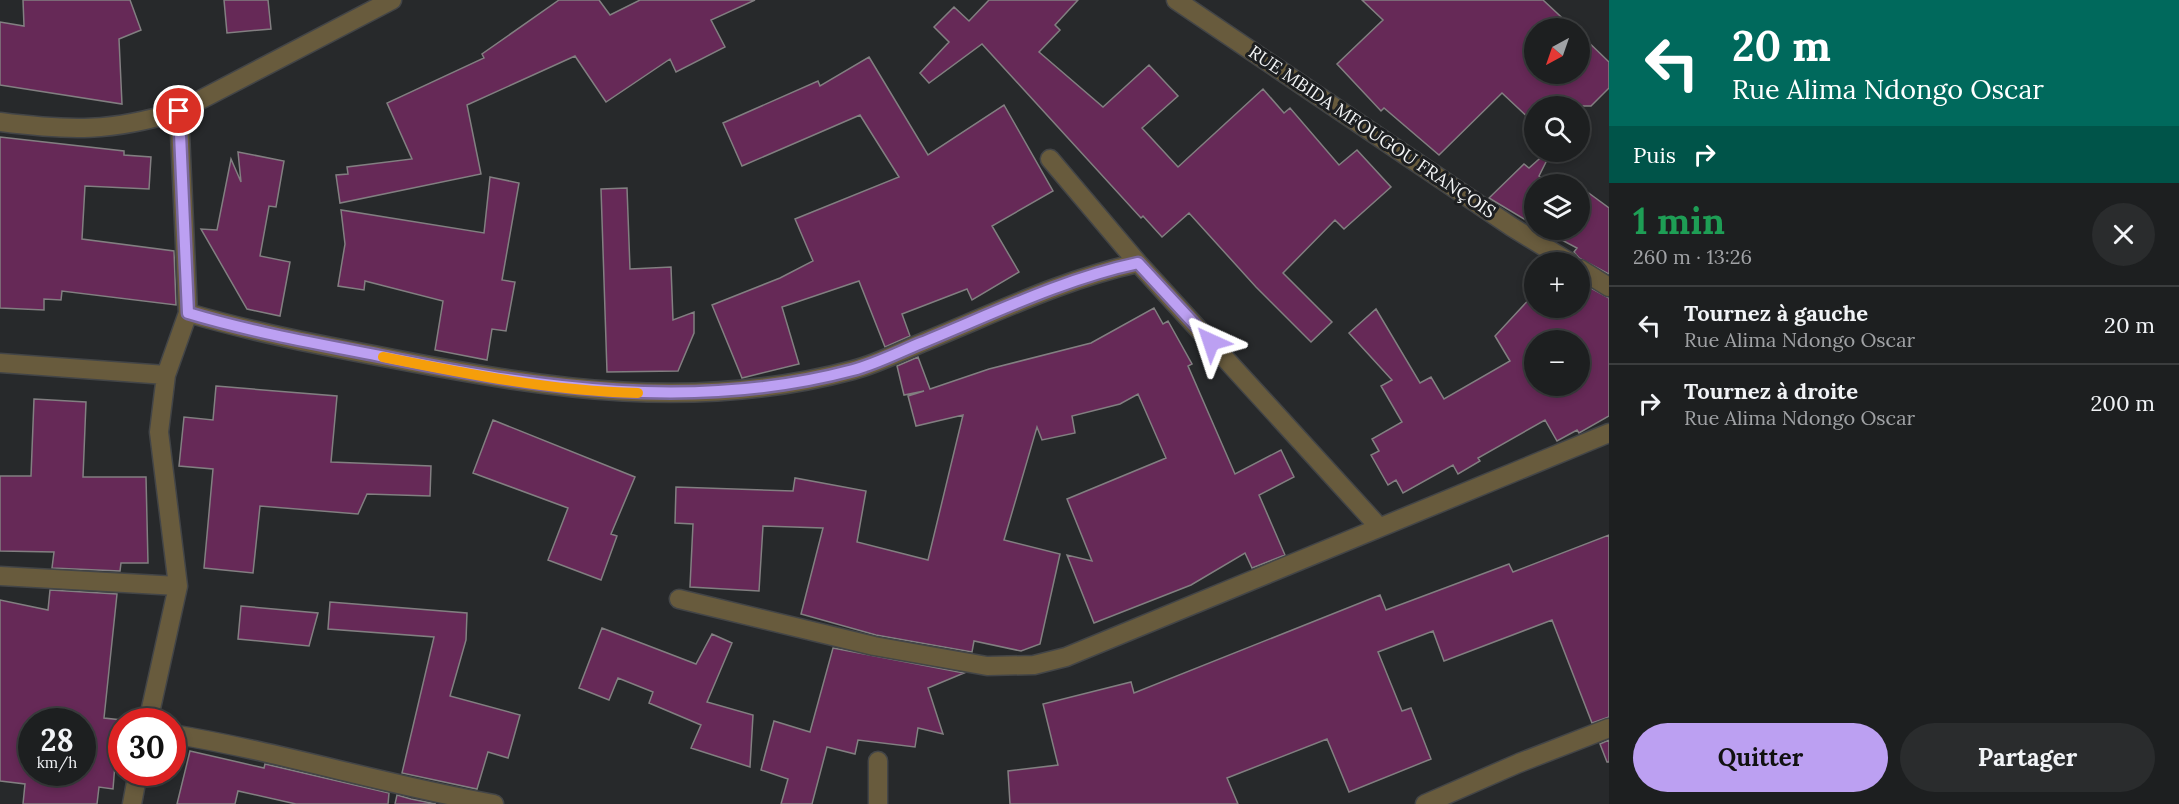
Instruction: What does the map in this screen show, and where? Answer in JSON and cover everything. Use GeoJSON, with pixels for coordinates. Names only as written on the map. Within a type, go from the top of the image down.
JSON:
{"type":"FeatureCollection","features":[{"type":"Feature","properties":{"kind":"street"},"geometry":{"type":"LineString","coordinates":[[0,122],[61,130],[105,129],[179,111],[392,0]]}},
{"type":"Feature","properties":{"kind":"street","name":"RUE MBIDA MFOUGOU FRANÇOIS"},"geometry":{"type":"LineString","coordinates":[[1176,0],[1512,227],[1553,252]]}},
{"type":"Feature","properties":{"kind":"street"},"geometry":{"type":"LineString","coordinates":[[151,708],[178,586],[159,432],[166,375],[188,313],[179,111]]}},
{"type":"Feature","properties":{"kind":"street"},"geometry":{"type":"LineString","coordinates":[[1050,159],[1138,263],[1379,527]]}},
{"type":"Feature","properties":{"kind":"street"},"geometry":{"type":"LineString","coordinates":[[188,313],[246,330],[516,382],[604,392],[708,394],[766,388],[856,370],[1082,277],[1138,263]]}},
{"type":"Feature","properties":{"kind":"street"},"geometry":{"type":"LineString","coordinates":[[1590,275],[1609,287]]}},
{"type":"Feature","properties":{"kind":"street"},"geometry":{"type":"LineString","coordinates":[[0,363],[166,375]]}},
{"type":"Feature","properties":{"kind":"street"},"geometry":{"type":"LineString","coordinates":[[678,599],[874,646],[987,666],[1034,665],[1066,657],[1609,433]]}},
{"type":"Feature","properties":{"kind":"street"},"geometry":{"type":"LineString","coordinates":[[0,576],[178,586]]}},
{"type":"Feature","properties":{"kind":"street"},"geometry":{"type":"LineString","coordinates":[[1425,804],[1519,763],[1609,728]]}},
{"type":"Feature","properties":{"kind":"street"},"geometry":{"type":"LineString","coordinates":[[186,736],[236,744],[342,771],[494,804]]}},
{"type":"Feature","properties":{"kind":"street"},"geometry":{"type":"LineString","coordinates":[[878,761],[878,804]]}},
{"type":"Feature","properties":{"kind":"street"},"geometry":{"type":"LineString","coordinates":[[132,804],[135,786]]}},
{"type":"Feature","properties":{"kind":"building"},"geometry":{"type":"Polygon","coordinates":[[[23,0],[130,0],[141,30],[119,39],[122,104],[0,85],[0,22],[24,26],[23,0]]]}},
{"type":"Feature","properties":{"kind":"building"},"geometry":{"type":"Polygon","coordinates":[[[224,0],[268,0],[271,29],[227,33],[224,0]]]}},
{"type":"Feature","properties":{"kind":"building"},"geometry":{"type":"Polygon","coordinates":[[[559,0],[599,0],[610,15],[640,0],[755,0],[711,20],[725,47],[676,72],[670,59],[606,102],[575,56],[467,105],[481,174],[340,203],[336,175],[348,174],[347,167],[412,159],[387,103],[484,58],[482,54],[559,0]]]}},
{"type":"Feature","properties":{"kind":"building"},"geometry":{"type":"Polygon","coordinates":[[[989,0],[1078,0],[1055,25],[1060,30],[1039,52],[1103,107],[1149,65],[1178,96],[1142,128],[1178,167],[1263,89],[1284,113],[1290,108],[1339,165],[1357,150],[1391,187],[1344,229],[1335,220],[1283,273],[1332,322],[1311,342],[1256,287],[1189,213],[1162,237],[1143,216],[1141,218],[982,44],[929,83],[920,73],[949,42],[934,27],[954,7],[969,21],[989,0]]]}},
{"type":"Feature","properties":{"kind":"building"},"geometry":{"type":"Polygon","coordinates":[[[1362,0],[1543,0],[1562,18],[1524,18],[1524,84],[1590,84],[1590,44],[1609,62],[1609,88],[1591,106],[1590,96],[1524,96],[1524,114],[1502,93],[1439,155],[1384,108],[1381,111],[1337,64],[1383,20],[1362,0]]]}},
{"type":"Feature","properties":{"kind":"building"},"geometry":{"type":"Polygon","coordinates":[[[869,57],[928,155],[1004,105],[1053,191],[992,226],[1019,272],[972,300],[967,289],[902,314],[910,336],[885,347],[859,281],[782,307],[799,364],[742,378],[712,305],[780,278],[813,261],[795,219],[899,177],[860,115],[742,166],[723,123],[818,81],[820,86],[869,57]]]}},
{"type":"Feature","properties":{"kind":"building"},"geometry":{"type":"Polygon","coordinates":[[[0,137],[124,151],[124,155],[151,157],[149,189],[85,186],[82,239],[174,251],[176,305],[62,291],[61,300],[44,299],[44,310],[0,308],[0,137]]]}},
{"type":"Feature","properties":{"kind":"building"},"geometry":{"type":"Polygon","coordinates":[[[238,152],[284,161],[276,207],[269,206],[260,256],[290,262],[280,316],[247,309],[201,229],[217,230],[231,159],[241,182],[238,152]]]}},
{"type":"Feature","properties":{"kind":"building"},"geometry":{"type":"Polygon","coordinates":[[[1536,162],[1546,162],[1540,174],[1524,174],[1524,219],[1489,198],[1524,164],[1529,168],[1536,162]]]}},
{"type":"Feature","properties":{"kind":"building"},"geometry":{"type":"Polygon","coordinates":[[[490,177],[519,183],[502,280],[515,282],[506,331],[492,329],[487,360],[435,350],[443,301],[365,281],[364,290],[338,286],[345,244],[341,210],[484,233],[490,177]]]}},
{"type":"Feature","properties":{"kind":"building"},"geometry":{"type":"Polygon","coordinates":[[[627,188],[630,269],[671,267],[673,320],[694,312],[694,333],[678,371],[607,372],[601,189],[627,188]]]}},
{"type":"Feature","properties":{"kind":"building"},"geometry":{"type":"Polygon","coordinates":[[[1590,194],[1609,208],[1609,274],[1590,264],[1590,252],[1574,252],[1577,248],[1562,240],[1590,240],[1590,194]]]}},
{"type":"Feature","properties":{"kind":"building"},"geometry":{"type":"Polygon","coordinates":[[[1590,288],[1609,298],[1609,416],[1579,433],[1577,430],[1557,441],[1545,420],[1478,458],[1480,461],[1458,474],[1453,465],[1403,493],[1396,480],[1388,485],[1371,455],[1379,451],[1372,439],[1402,422],[1381,386],[1392,380],[1349,333],[1376,309],[1420,383],[1431,377],[1444,399],[1510,361],[1495,336],[1524,305],[1524,318],[1590,318],[1590,288]]]}},
{"type":"Feature","properties":{"kind":"building"},"geometry":{"type":"Polygon","coordinates":[[[1154,308],[1163,324],[1168,321],[1192,364],[1188,366],[1235,474],[1281,450],[1294,477],[1259,495],[1285,555],[1252,568],[1245,553],[1191,585],[1094,623],[1067,555],[1092,561],[1067,499],[1166,458],[1138,394],[1120,404],[1072,416],[1075,433],[1042,440],[1037,427],[1004,540],[1060,554],[1040,644],[1021,651],[974,641],[972,652],[876,635],[801,614],[823,528],[763,526],[759,591],[690,587],[693,524],[675,523],[676,487],[793,491],[795,478],[866,491],[857,542],[928,560],[963,415],[916,426],[908,396],[924,391],[904,395],[897,366],[918,357],[930,389],[989,369],[1091,343],[1154,308]]]}},
{"type":"Feature","properties":{"kind":"building"},"geometry":{"type":"Polygon","coordinates":[[[216,386],[337,396],[331,462],[431,466],[430,496],[367,494],[358,514],[260,506],[253,573],[204,568],[213,469],[179,466],[184,417],[213,420],[216,386]]]}},
{"type":"Feature","properties":{"kind":"building"},"geometry":{"type":"Polygon","coordinates":[[[34,399],[86,402],[83,477],[146,477],[148,563],[121,563],[120,571],[52,568],[54,552],[0,551],[0,476],[31,476],[34,399]]]}},
{"type":"Feature","properties":{"kind":"building"},"geometry":{"type":"Polygon","coordinates":[[[493,420],[635,477],[611,534],[617,536],[601,580],[548,560],[568,508],[473,473],[493,420]]]}},
{"type":"Feature","properties":{"kind":"building"},"geometry":{"type":"Polygon","coordinates":[[[1609,535],[1609,717],[1592,723],[1552,620],[1444,661],[1433,631],[1378,652],[1402,711],[1411,708],[1431,759],[1349,792],[1327,739],[1227,778],[1238,804],[1010,804],[1008,771],[1058,765],[1043,704],[1131,682],[1134,693],[1380,595],[1386,610],[1509,564],[1513,572],[1609,535]]]}},
{"type":"Feature","properties":{"kind":"building"},"geometry":{"type":"Polygon","coordinates":[[[50,590],[117,594],[104,718],[108,718],[108,786],[113,786],[113,789],[99,787],[97,804],[23,804],[25,786],[96,786],[96,708],[18,708],[18,783],[0,781],[0,600],[48,610],[50,590]]]}},
{"type":"Feature","properties":{"kind":"building"},"geometry":{"type":"Polygon","coordinates":[[[330,602],[467,613],[466,640],[450,696],[520,715],[508,758],[488,752],[477,789],[402,773],[434,637],[328,629],[330,602]]]}},
{"type":"Feature","properties":{"kind":"building"},"geometry":{"type":"Polygon","coordinates":[[[241,606],[318,613],[309,646],[238,639],[241,606]]]}},
{"type":"Feature","properties":{"kind":"building"},"geometry":{"type":"Polygon","coordinates":[[[602,628],[696,664],[712,634],[732,643],[707,702],[753,715],[750,767],[691,748],[701,725],[649,703],[653,692],[618,678],[609,700],[579,688],[602,628]]]}},
{"type":"Feature","properties":{"kind":"building"},"geometry":{"type":"Polygon","coordinates":[[[833,648],[964,673],[928,688],[943,734],[918,728],[915,747],[858,740],[855,754],[827,747],[812,804],[781,804],[788,779],[761,770],[774,721],[810,732],[833,648]]]}},
{"type":"Feature","properties":{"kind":"building"},"geometry":{"type":"Polygon","coordinates":[[[1609,740],[1609,762],[1607,762],[1600,744],[1609,740]]]}},
{"type":"Feature","properties":{"kind":"building"},"geometry":{"type":"Polygon","coordinates":[[[190,751],[264,768],[265,764],[389,793],[388,804],[296,804],[238,791],[235,804],[177,804],[181,786],[186,786],[186,767],[190,751]]]}},
{"type":"Feature","properties":{"kind":"building"},"geometry":{"type":"Polygon","coordinates":[[[397,795],[411,799],[436,804],[395,804],[397,795]]]}},
{"type":"Feature","properties":{"kind":"slow traffic"},"geometry":{"type":"LineString","coordinates":[[383,357],[516,382],[604,392],[638,393]]}},
{"type":"Feature","properties":{"kind":"route"},"geometry":{"type":"LineString","coordinates":[[179,111],[186,225],[188,313],[246,330],[516,382],[604,392],[708,394],[807,382],[856,370],[1082,277],[1138,263],[1211,342]]}}]}
